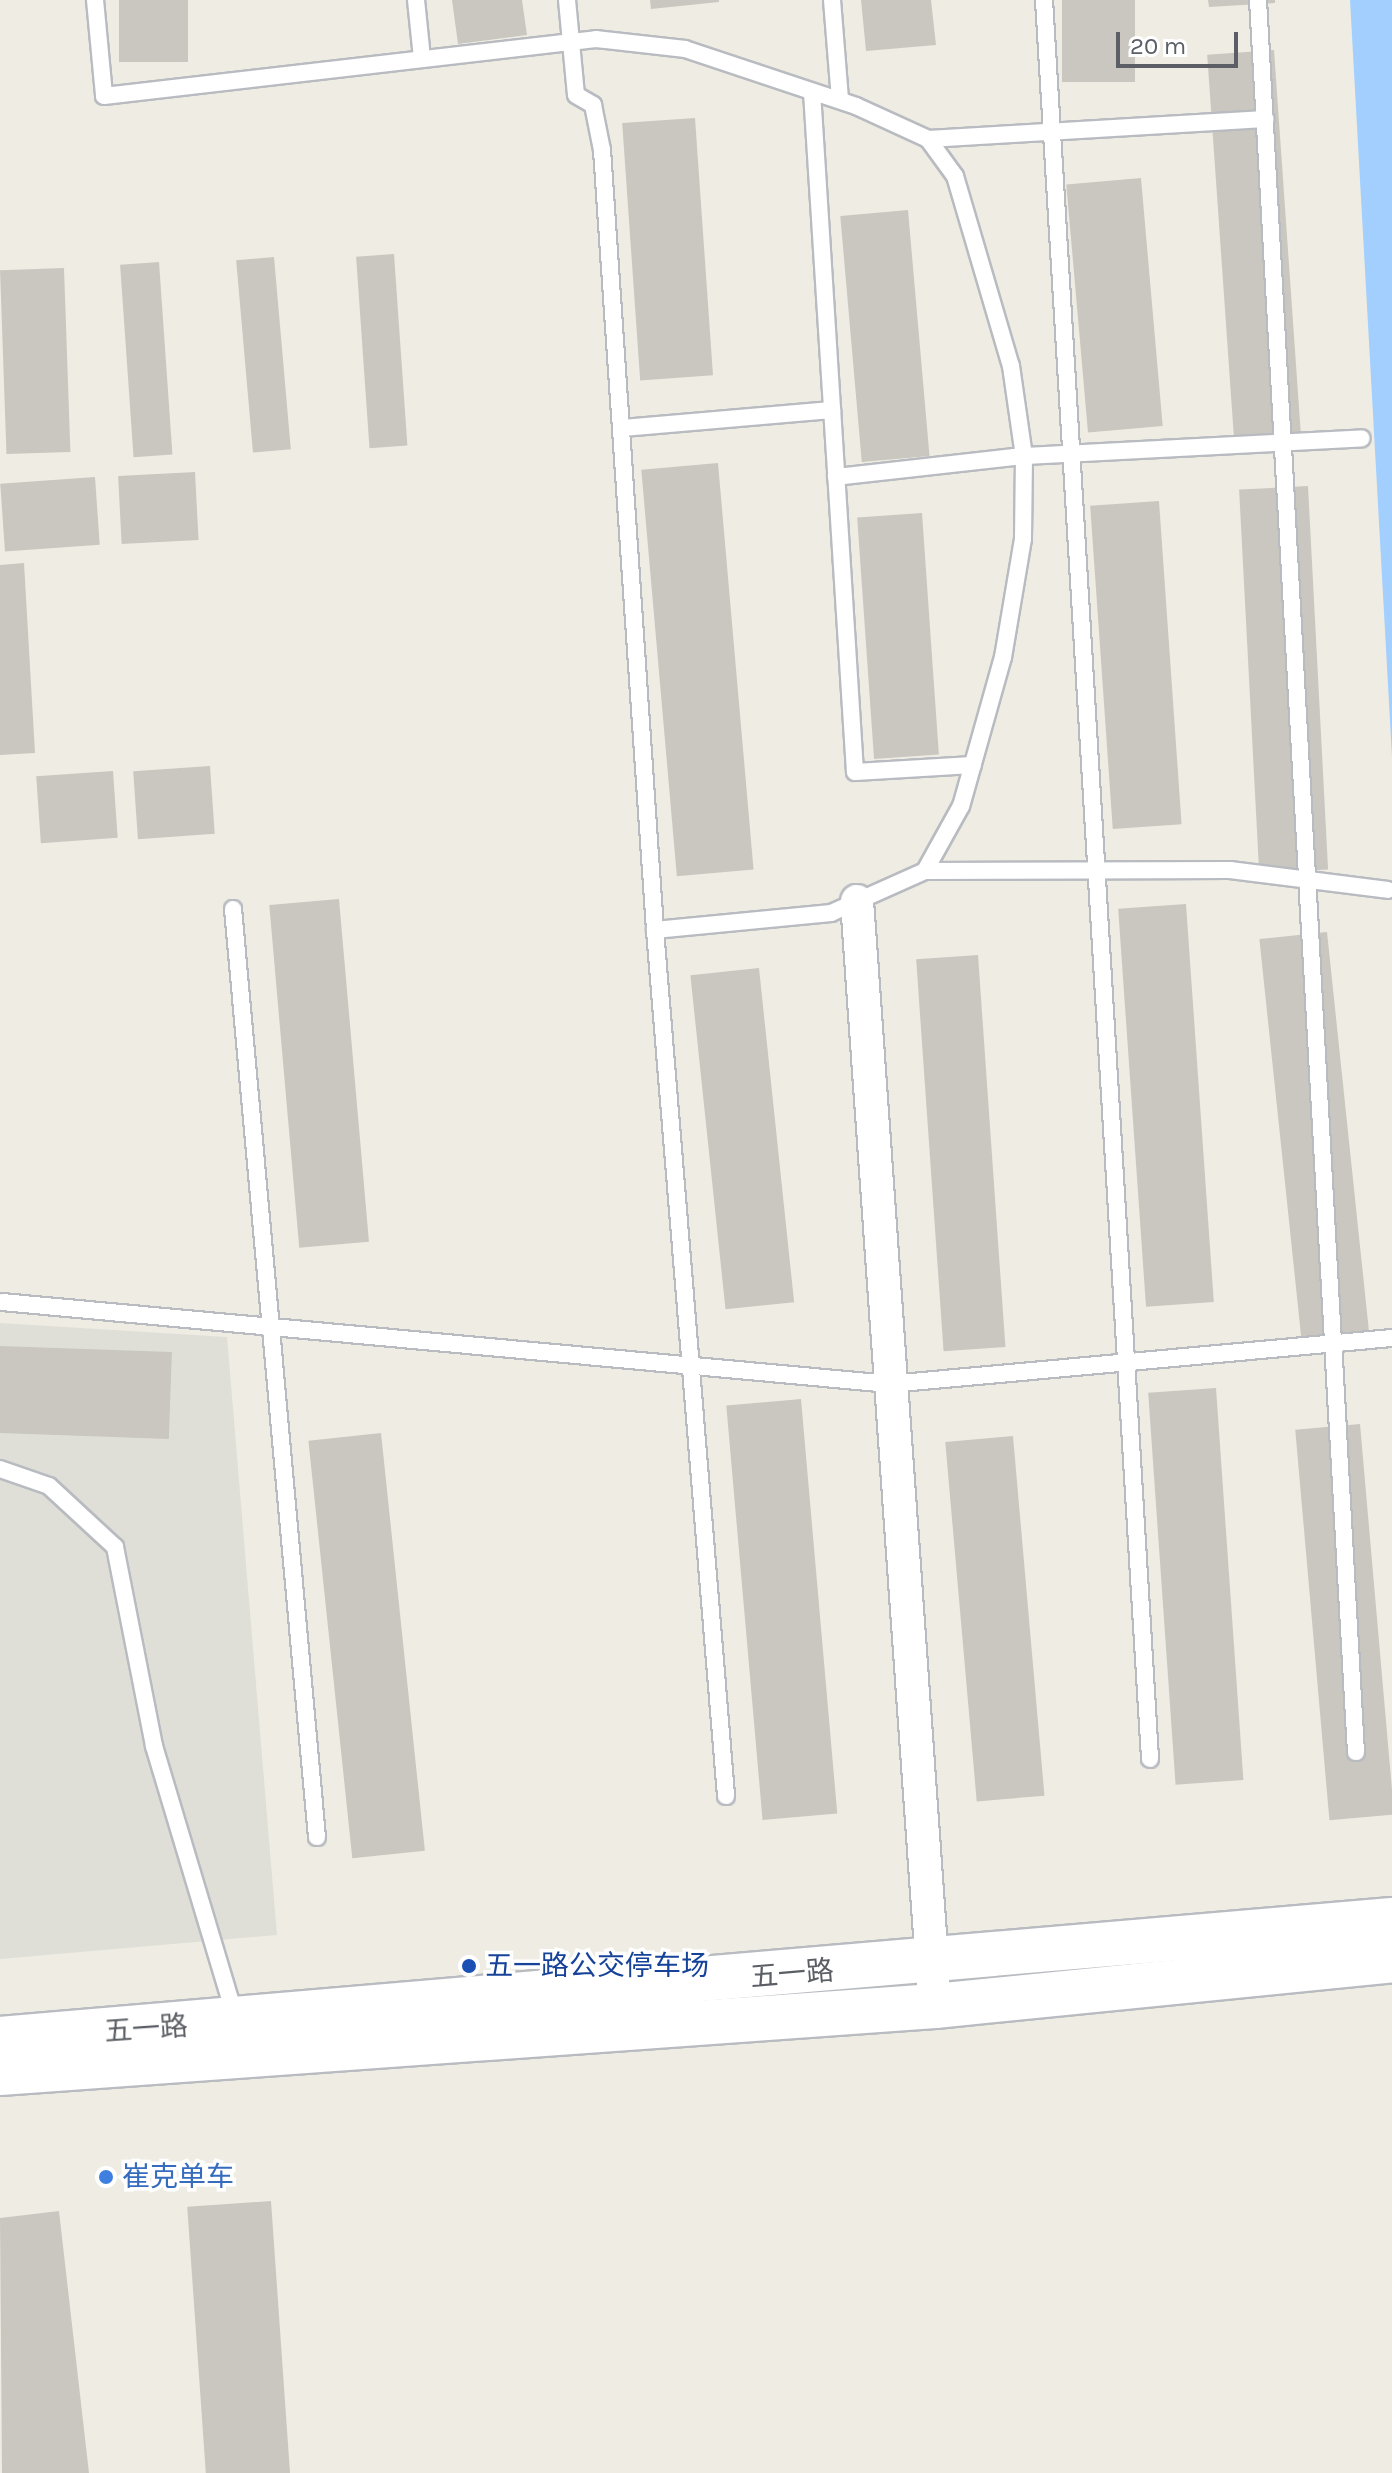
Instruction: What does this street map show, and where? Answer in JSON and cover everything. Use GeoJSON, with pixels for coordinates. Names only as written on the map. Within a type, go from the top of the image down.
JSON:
{"type":"FeatureCollection","features":[{"type":"Feature","properties":{"kind":"main road","name":"五一路"},"geometry":{"type":"LineString","coordinates":[[0,2039],[1392,1920]]}},
{"type":"Feature","properties":{"kind":"main road","name":"五一路"},"geometry":{"type":"LineString","coordinates":[[0,2073],[935,2006],[1392,1960]]}},
{"type":"Feature","properties":{"kind":"street"},"geometry":{"type":"LineString","coordinates":[[857,901],[935,2006]]}},
{"type":"Feature","properties":{"kind":"lane"},"geometry":{"type":"LineString","coordinates":[[95,0],[104,96],[571,42],[685,49],[840,100],[928,139],[1265,119]]}},
{"type":"Feature","properties":{"kind":"lane"},"geometry":{"type":"LineString","coordinates":[[416,0],[422,58]]}},
{"type":"Feature","properties":{"kind":"lane"},"geometry":{"type":"LineString","coordinates":[[567,0],[576,95],[593,105],[602,150],[655,930],[726,1796]]}},
{"type":"Feature","properties":{"kind":"lane"},"geometry":{"type":"LineString","coordinates":[[832,0],[840,100]]}},
{"type":"Feature","properties":{"kind":"lane"},"geometry":{"type":"LineString","coordinates":[[1044,0],[1067,454],[1150,1759]]}},
{"type":"Feature","properties":{"kind":"lane"},"geometry":{"type":"LineString","coordinates":[[1258,0],[1356,1752]]}},
{"type":"Feature","properties":{"kind":"lane"},"geometry":{"type":"LineString","coordinates":[[812,92],[855,772],[973,765]]}},
{"type":"Feature","properties":{"kind":"lane"},"geometry":{"type":"LineString","coordinates":[[925,871],[961,806],[973,765],[1020,554],[1024,456],[1011,366],[975,240],[955,176],[928,139]]}},
{"type":"Feature","properties":{"kind":"lane"},"geometry":{"type":"LineString","coordinates":[[622,428],[832,410]]}},
{"type":"Feature","properties":{"kind":"lane"},"geometry":{"type":"LineString","coordinates":[[836,477],[1024,456],[1362,438]]}},
{"type":"Feature","properties":{"kind":"lane"},"geometry":{"type":"LineString","coordinates":[[655,930],[831,913],[925,871],[1093,866],[1307,879],[1388,890]]}},
{"type":"Feature","properties":{"kind":"lane"},"geometry":{"type":"LineString","coordinates":[[233,909],[317,1837]]}},
{"type":"Feature","properties":{"kind":"lane"},"geometry":{"type":"LineString","coordinates":[[2,1302],[890,1384],[1392,1338]]}},
{"type":"Feature","properties":{"kind":"lane"},"geometry":{"type":"LineString","coordinates":[[0,1469],[49,1486],[115,1547],[154,1746],[247,2056]]}},
{"type":"Feature","properties":{"kind":"shaded area"},"geometry":{"type":"Polygon","coordinates":[[[0,1323],[227,1337],[277,1935],[0,1959],[0,1323]]]}},
{"type":"Feature","properties":{"kind":"water"},"geometry":{"type":"Polygon","coordinates":[[[1350,0],[1392,0],[1392,757],[1350,0]]]}},
{"type":"Feature","properties":{"kind":"building"},"geometry":{"type":"Polygon","coordinates":[[[119,0],[188,0],[188,62],[119,62],[119,0]]]}},
{"type":"Feature","properties":{"kind":"building"},"geometry":{"type":"Polygon","coordinates":[[[452,0],[522,0],[527,35],[458,44],[452,0]]]}},
{"type":"Feature","properties":{"kind":"building"},"geometry":{"type":"Polygon","coordinates":[[[650,0],[719,0],[719,2],[651,9],[650,0]]]}},
{"type":"Feature","properties":{"kind":"building"},"geometry":{"type":"Polygon","coordinates":[[[861,0],[931,0],[936,45],[866,51],[861,0]]]}},
{"type":"Feature","properties":{"kind":"building"},"geometry":{"type":"Polygon","coordinates":[[[1062,0],[1135,0],[1135,82],[1062,82],[1062,0]]]}},
{"type":"Feature","properties":{"kind":"building"},"geometry":{"type":"Polygon","coordinates":[[[1208,0],[1275,0],[1275,3],[1209,7],[1208,0]]]}},
{"type":"Feature","properties":{"kind":"building"},"geometry":{"type":"Polygon","coordinates":[[[1274,50],[1302,444],[1235,449],[1207,55],[1274,50]]]}},
{"type":"Feature","properties":{"kind":"building"},"geometry":{"type":"Polygon","coordinates":[[[695,118],[713,375],[640,380],[622,123],[695,118]]]}},
{"type":"Feature","properties":{"kind":"building"},"geometry":{"type":"Polygon","coordinates":[[[1141,178],[1163,426],[1088,433],[1066,185],[1141,178]]]}},
{"type":"Feature","properties":{"kind":"building"},"geometry":{"type":"Polygon","coordinates":[[[908,210],[930,456],[862,462],[840,216],[908,210]]]}},
{"type":"Feature","properties":{"kind":"building"},"geometry":{"type":"Polygon","coordinates":[[[394,254],[407,446],[369,448],[356,257],[394,254]]]}},
{"type":"Feature","properties":{"kind":"building"},"geometry":{"type":"Polygon","coordinates":[[[274,257],[291,449],[253,453],[236,260],[274,257]]]}},
{"type":"Feature","properties":{"kind":"building"},"geometry":{"type":"Polygon","coordinates":[[[159,262],[172,455],[134,457],[120,265],[159,262]]]}},
{"type":"Feature","properties":{"kind":"building"},"geometry":{"type":"Polygon","coordinates":[[[64,268],[70,452],[6,454],[0,270],[64,268]]]}},
{"type":"Feature","properties":{"kind":"building"},"geometry":{"type":"Polygon","coordinates":[[[718,463],[754,869],[677,876],[641,470],[718,463]]]}},
{"type":"Feature","properties":{"kind":"building"},"geometry":{"type":"Polygon","coordinates":[[[195,472],[199,540],[122,544],[118,476],[195,472]]]}},
{"type":"Feature","properties":{"kind":"building"},"geometry":{"type":"Polygon","coordinates":[[[95,477],[100,545],[5,551],[0,484],[95,477]]]}},
{"type":"Feature","properties":{"kind":"building"},"geometry":{"type":"Polygon","coordinates":[[[1308,486],[1328,869],[1259,873],[1239,490],[1308,486]]]}},
{"type":"Feature","properties":{"kind":"building"},"geometry":{"type":"Polygon","coordinates":[[[1159,501],[1182,824],[1113,829],[1090,506],[1159,501]]]}},
{"type":"Feature","properties":{"kind":"building"},"geometry":{"type":"Polygon","coordinates":[[[922,513],[939,754],[874,759],[857,518],[922,513]]]}},
{"type":"Feature","properties":{"kind":"building"},"geometry":{"type":"Polygon","coordinates":[[[24,563],[35,753],[0,755],[0,565],[24,563]]]}},
{"type":"Feature","properties":{"kind":"building"},"geometry":{"type":"Polygon","coordinates":[[[210,766],[215,834],[138,839],[133,771],[210,766]]]}},
{"type":"Feature","properties":{"kind":"building"},"geometry":{"type":"Polygon","coordinates":[[[113,771],[118,838],[41,843],[36,776],[113,771]]]}},
{"type":"Feature","properties":{"kind":"building"},"geometry":{"type":"Polygon","coordinates":[[[339,899],[369,1242],[299,1248],[269,905],[339,899]]]}},
{"type":"Feature","properties":{"kind":"building"},"geometry":{"type":"Polygon","coordinates":[[[1186,904],[1214,1302],[1146,1307],[1118,909],[1186,904]]]}},
{"type":"Feature","properties":{"kind":"building"},"geometry":{"type":"Polygon","coordinates":[[[1327,932],[1369,1331],[1301,1338],[1259,939],[1327,932]]]}},
{"type":"Feature","properties":{"kind":"building"},"geometry":{"type":"Polygon","coordinates":[[[978,955],[1005,1347],[944,1351],[916,959],[978,955]]]}},
{"type":"Feature","properties":{"kind":"building"},"geometry":{"type":"Polygon","coordinates":[[[759,968],[794,1302],[725,1309],[690,975],[759,968]]]}},
{"type":"Feature","properties":{"kind":"building"},"geometry":{"type":"Polygon","coordinates":[[[0,1346],[172,1352],[169,1439],[0,1433],[0,1346]]]}},
{"type":"Feature","properties":{"kind":"building"},"geometry":{"type":"Polygon","coordinates":[[[1216,1388],[1243,1780],[1176,1785],[1148,1393],[1216,1388]]]}},
{"type":"Feature","properties":{"kind":"building"},"geometry":{"type":"Polygon","coordinates":[[[801,1399],[837,1813],[763,1820],[726,1406],[801,1399]]]}},
{"type":"Feature","properties":{"kind":"building"},"geometry":{"type":"Polygon","coordinates":[[[1360,1424],[1392,1815],[1329,1820],[1295,1430],[1360,1424]]]}},
{"type":"Feature","properties":{"kind":"building"},"geometry":{"type":"Polygon","coordinates":[[[381,1433],[425,1851],[352,1858],[308,1441],[381,1433]]]}},
{"type":"Feature","properties":{"kind":"building"},"geometry":{"type":"Polygon","coordinates":[[[1013,1436],[1044,1796],[977,1802],[945,1442],[1013,1436]]]}},
{"type":"Feature","properties":{"kind":"building"},"geometry":{"type":"Polygon","coordinates":[[[271,2201],[290,2473],[206,2473],[187,2207],[271,2201]]]}},
{"type":"Feature","properties":{"kind":"building"},"geometry":{"type":"Polygon","coordinates":[[[59,2211],[89,2473],[2,2473],[0,2218],[59,2211]]]}},
{"type":"Feature","properties":{"kind":"place","name":"五一路公交停车场"},"geometry":{"type":"Point","coordinates":[469,1966]}},
{"type":"Feature","properties":{"kind":"place","name":"崔克单车"},"geometry":{"type":"Point","coordinates":[106,2177]}}]}
